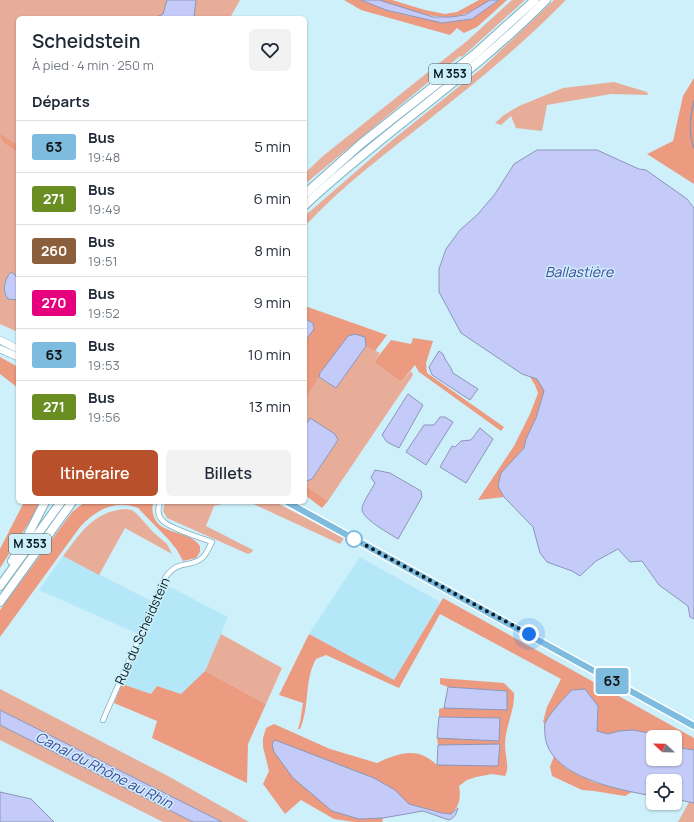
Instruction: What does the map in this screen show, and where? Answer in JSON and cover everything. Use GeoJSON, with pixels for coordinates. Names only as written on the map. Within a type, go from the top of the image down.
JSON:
{"type":"FeatureCollection","features":[{"type":"Feature","properties":{"kind":"highway","name":"M 353"},"geometry":{"type":"LineString","coordinates":[[307,192],[362,144],[475,54],[535,0]]}},
{"type":"Feature","properties":{"kind":"highway","name":"M 353"},"geometry":{"type":"LineString","coordinates":[[307,203],[378,141],[499,44],[546,0]]}},
{"type":"Feature","properties":{"kind":"highway"},"geometry":{"type":"LineString","coordinates":[[307,208],[321,190]]}},
{"type":"Feature","properties":{"kind":"highway"},"geometry":{"type":"LineString","coordinates":[[0,582],[28,535],[44,504]]}},
{"type":"Feature","properties":{"kind":"highway","name":"M 353"},"geometry":{"type":"LineString","coordinates":[[0,586],[60,504]]}},
{"type":"Feature","properties":{"kind":"highway","name":"M 353"},"geometry":{"type":"LineString","coordinates":[[0,602],[71,504]]}},
{"type":"Feature","properties":{"kind":"highway"},"geometry":{"type":"LineString","coordinates":[[55,526],[74,504]]}},
{"type":"Feature","properties":{"kind":"main road"},"geometry":{"type":"LineString","coordinates":[[0,340],[16,348]]}},
{"type":"Feature","properties":{"kind":"main road"},"geometry":{"type":"LineString","coordinates":[[0,349],[16,357]]}},
{"type":"Feature","properties":{"kind":"main road"},"geometry":{"type":"LineString","coordinates":[[291,504],[694,726]]}},
{"type":"Feature","properties":{"kind":"street","name":"Rue du Scheidstein"},"geometry":{"type":"LineString","coordinates":[[103,720],[165,578],[174,568],[181,564],[196,561],[202,558],[212,542],[170,526],[162,520],[158,510],[160,504]]}},
{"type":"Feature","properties":{"kind":"shaded area"},"geometry":{"type":"Polygon","coordinates":[[[0,0],[240,0],[231,16],[16,16],[16,331],[0,324],[0,0]]]}},
{"type":"Feature","properties":{"kind":"shaded area"},"geometry":{"type":"Polygon","coordinates":[[[344,0],[361,0],[386,10],[410,16],[472,19],[499,0],[507,0],[477,27],[464,33],[457,28],[450,35],[361,10],[344,0]]]}},
{"type":"Feature","properties":{"kind":"shaded area"},"geometry":{"type":"Polygon","coordinates":[[[379,0],[392,0],[425,10],[445,14],[457,12],[479,0],[490,0],[469,13],[459,16],[439,17],[379,0]]]}},
{"type":"Feature","properties":{"kind":"shaded area"},"geometry":{"type":"Polygon","coordinates":[[[512,0],[525,0],[462,57],[460,56],[307,182],[307,171],[323,156],[467,41],[512,0]]]}},
{"type":"Feature","properties":{"kind":"shaded area"},"geometry":{"type":"Polygon","coordinates":[[[554,0],[566,0],[498,63],[364,171],[333,198],[307,224],[307,214],[390,142],[482,68],[554,0]]]}},
{"type":"Feature","properties":{"kind":"shaded area"},"geometry":{"type":"Polygon","coordinates":[[[694,78],[694,184],[647,154],[673,141],[683,96],[694,78]]]}},
{"type":"Feature","properties":{"kind":"shaded area"},"geometry":{"type":"Polygon","coordinates":[[[614,82],[647,92],[648,95],[611,94],[547,105],[542,131],[516,128],[511,116],[501,125],[495,123],[504,115],[519,106],[563,88],[614,82]]]}},
{"type":"Feature","properties":{"kind":"shaded area"},"geometry":{"type":"Polygon","coordinates":[[[0,134],[16,144],[16,151],[2,141],[0,134]]]}},
{"type":"Feature","properties":{"kind":"shaded area"},"geometry":{"type":"Polygon","coordinates":[[[307,307],[387,335],[375,351],[366,346],[365,337],[320,372],[319,377],[307,398],[307,307]]]}},
{"type":"Feature","properties":{"kind":"shaded area"},"geometry":{"type":"Polygon","coordinates":[[[413,338],[433,341],[426,363],[427,373],[504,427],[501,431],[419,372],[415,365],[401,382],[374,362],[391,340],[411,344],[413,338]]]}},
{"type":"Feature","properties":{"kind":"shaded area"},"geometry":{"type":"Polygon","coordinates":[[[366,346],[380,353],[374,362],[401,382],[411,371],[413,375],[328,501],[307,486],[307,398],[319,377],[336,388],[366,346]]]}},
{"type":"Feature","properties":{"kind":"shaded area"},"geometry":{"type":"Polygon","coordinates":[[[0,357],[16,366],[16,386],[0,374],[0,357]]]}},
{"type":"Feature","properties":{"kind":"shaded area"},"geometry":{"type":"Polygon","coordinates":[[[530,377],[537,379],[545,391],[536,418],[526,439],[524,448],[501,473],[498,486],[504,497],[478,500],[514,446],[530,414],[538,393],[530,377]]]}},
{"type":"Feature","properties":{"kind":"shaded area"},"geometry":{"type":"Polygon","coordinates":[[[307,486],[328,501],[322,508],[307,497],[307,486]]]}},
{"type":"Feature","properties":{"kind":"shaded area"},"geometry":{"type":"Polygon","coordinates":[[[23,504],[39,504],[0,568],[0,549],[23,504]]]}},
{"type":"Feature","properties":{"kind":"shaded area"},"geometry":{"type":"Polygon","coordinates":[[[82,504],[154,504],[152,511],[156,521],[161,526],[189,537],[195,541],[200,546],[200,552],[196,558],[183,561],[169,540],[138,508],[121,505],[106,508],[99,511],[80,527],[0,637],[0,610],[72,512],[82,504]]]}},
{"type":"Feature","properties":{"kind":"shaded area"},"geometry":{"type":"Polygon","coordinates":[[[165,504],[222,504],[214,506],[206,526],[253,550],[248,554],[167,518],[163,511],[165,504]]]}},
{"type":"Feature","properties":{"kind":"shaded area"},"geometry":{"type":"Polygon","coordinates":[[[253,504],[279,504],[344,538],[340,544],[253,504]]]}},
{"type":"Feature","properties":{"kind":"shaded area"},"geometry":{"type":"Polygon","coordinates":[[[126,509],[132,510],[137,514],[153,532],[167,544],[172,554],[125,528],[99,575],[63,556],[82,532],[96,519],[105,514],[126,509]]]}},
{"type":"Feature","properties":{"kind":"shaded area"},"geometry":{"type":"Polygon","coordinates":[[[63,556],[155,603],[164,584],[228,617],[205,671],[181,694],[157,686],[151,695],[122,684],[143,636],[39,590],[63,556]]]}},
{"type":"Feature","properties":{"kind":"shaded area"},"geometry":{"type":"Polygon","coordinates":[[[360,557],[440,602],[394,681],[309,634],[360,557]]]}},
{"type":"Feature","properties":{"kind":"shaded area"},"geometry":{"type":"Polygon","coordinates":[[[443,598],[680,730],[646,730],[646,733],[619,731],[608,734],[597,731],[598,706],[563,699],[545,724],[543,722],[547,707],[561,679],[440,614],[399,688],[326,655],[316,659],[312,667],[305,712],[300,729],[298,729],[303,703],[279,695],[309,634],[394,680],[443,598]]]}},
{"type":"Feature","properties":{"kind":"shaded area"},"geometry":{"type":"Polygon","coordinates":[[[221,634],[282,668],[266,704],[205,671],[221,634]]]}},
{"type":"Feature","properties":{"kind":"shaded area"},"geometry":{"type":"Polygon","coordinates":[[[205,671],[266,704],[248,744],[247,783],[152,738],[157,721],[114,703],[122,684],[151,694],[157,686],[181,694],[205,671]]]}},
{"type":"Feature","properties":{"kind":"shaded area"},"geometry":{"type":"Polygon","coordinates":[[[440,678],[504,683],[514,693],[513,706],[505,738],[507,765],[505,776],[492,774],[467,780],[459,786],[459,801],[451,814],[409,804],[395,790],[313,794],[332,811],[359,819],[383,818],[382,822],[354,822],[334,819],[301,800],[285,814],[263,784],[269,771],[263,747],[263,738],[266,728],[274,724],[330,749],[377,763],[400,754],[415,753],[430,759],[437,765],[443,745],[438,745],[437,738],[499,741],[500,718],[439,717],[439,709],[507,691],[448,687],[440,684],[440,678]]]}},
{"type":"Feature","properties":{"kind":"shaded area"},"geometry":{"type":"Polygon","coordinates":[[[0,689],[168,776],[249,822],[222,822],[0,710],[0,689]]]}},
{"type":"Feature","properties":{"kind":"shaded area"},"geometry":{"type":"Polygon","coordinates":[[[0,725],[193,822],[163,822],[0,740],[0,725]]]}},
{"type":"Feature","properties":{"kind":"shaded area"},"geometry":{"type":"Polygon","coordinates":[[[682,731],[694,738],[694,750],[682,748],[682,731]]]}},
{"type":"Feature","properties":{"kind":"shaded area"},"geometry":{"type":"Polygon","coordinates":[[[554,756],[567,769],[593,782],[632,792],[625,796],[582,790],[552,776],[550,767],[554,756]]]}},
{"type":"Feature","properties":{"kind":"shaded area"},"geometry":{"type":"Polygon","coordinates":[[[689,802],[694,803],[694,822],[678,822],[689,802]]]}},
{"type":"Feature","properties":{"kind":"water"},"geometry":{"type":"Polygon","coordinates":[[[167,0],[196,0],[194,16],[158,16],[163,14],[167,0]]]}},
{"type":"Feature","properties":{"kind":"water"},"geometry":{"type":"Polygon","coordinates":[[[361,0],[379,0],[433,17],[451,17],[465,15],[490,0],[499,0],[472,19],[442,23],[386,10],[361,0]]]}},
{"type":"Feature","properties":{"kind":"water","name":"Ballastière"},"geometry":{"type":"Polygon","coordinates":[[[537,150],[597,150],[639,169],[646,170],[687,199],[694,208],[694,619],[690,617],[688,606],[659,585],[642,561],[630,562],[618,549],[596,561],[580,576],[572,571],[547,562],[540,553],[533,527],[504,497],[498,486],[501,473],[524,448],[526,439],[536,418],[544,391],[537,379],[522,374],[461,333],[439,292],[439,269],[446,249],[460,230],[478,214],[495,194],[514,164],[537,150]]]}},
{"type":"Feature","properties":{"kind":"water"},"geometry":{"type":"Polygon","coordinates":[[[11,272],[16,277],[16,300],[8,299],[5,293],[5,282],[11,272]]]}},
{"type":"Feature","properties":{"kind":"water"},"geometry":{"type":"Polygon","coordinates":[[[307,320],[313,323],[314,329],[307,338],[307,320]]]}},
{"type":"Feature","properties":{"kind":"water"},"geometry":{"type":"Polygon","coordinates":[[[355,334],[365,337],[366,346],[336,388],[319,377],[320,373],[348,336],[355,334]]]}},
{"type":"Feature","properties":{"kind":"water"},"geometry":{"type":"Polygon","coordinates":[[[439,351],[443,354],[453,373],[478,389],[470,400],[432,375],[429,367],[439,351]]]}},
{"type":"Feature","properties":{"kind":"water"},"geometry":{"type":"Polygon","coordinates":[[[408,394],[423,405],[399,448],[387,442],[382,435],[408,394]]]}},
{"type":"Feature","properties":{"kind":"water"},"geometry":{"type":"Polygon","coordinates":[[[440,417],[445,417],[453,422],[426,465],[406,452],[424,425],[434,425],[440,417]]]}},
{"type":"Feature","properties":{"kind":"water"},"geometry":{"type":"Polygon","coordinates":[[[310,418],[335,434],[338,440],[312,479],[307,481],[307,423],[310,418]]]}},
{"type":"Feature","properties":{"kind":"water"},"geometry":{"type":"Polygon","coordinates":[[[480,428],[493,439],[466,483],[440,467],[452,446],[455,447],[461,441],[471,440],[480,428]]]}},
{"type":"Feature","properties":{"kind":"water"},"geometry":{"type":"Polygon","coordinates":[[[375,470],[390,473],[421,491],[422,497],[398,539],[377,526],[363,513],[362,509],[364,503],[375,483],[371,478],[375,470]]]}},
{"type":"Feature","properties":{"kind":"water"},"geometry":{"type":"Polygon","coordinates":[[[448,687],[507,691],[507,710],[444,708],[448,687]]]}},
{"type":"Feature","properties":{"kind":"water"},"geometry":{"type":"Polygon","coordinates":[[[585,689],[598,706],[597,731],[608,734],[619,731],[633,730],[646,732],[646,766],[682,766],[682,748],[694,750],[694,803],[682,800],[682,774],[646,774],[646,795],[623,790],[588,779],[572,771],[558,761],[549,749],[545,735],[545,723],[561,701],[572,690],[585,689]]]}},
{"type":"Feature","properties":{"kind":"water","name":"Canal du Rhône au Rhin"},"geometry":{"type":"Polygon","coordinates":[[[0,710],[222,822],[193,822],[0,725],[0,710]]]}},
{"type":"Feature","properties":{"kind":"water"},"geometry":{"type":"Polygon","coordinates":[[[439,717],[500,718],[499,741],[437,738],[439,717]]]}},
{"type":"Feature","properties":{"kind":"water"},"geometry":{"type":"Polygon","coordinates":[[[275,740],[374,778],[395,790],[409,804],[451,814],[458,808],[457,812],[454,817],[449,820],[423,811],[383,818],[359,819],[332,811],[293,778],[274,752],[272,744],[275,740]]]}},
{"type":"Feature","properties":{"kind":"water"},"geometry":{"type":"Polygon","coordinates":[[[500,744],[498,766],[437,765],[438,745],[500,744]]]}},
{"type":"Feature","properties":{"kind":"water"},"geometry":{"type":"Polygon","coordinates":[[[0,792],[31,799],[54,822],[0,822],[0,792]]]}},
{"type":"Feature","properties":{"kind":"waterway"},"geometry":{"type":"LineString","coordinates":[[694,101],[690,125],[694,148]]}},
{"type":"Feature","properties":{"kind":"bus line","name":"63"},"geometry":{"type":"LineString","coordinates":[[291,504],[694,726]]}},
{"type":"Feature","properties":{"kind":"route"},"geometry":{"type":"LineString","coordinates":[[354,539],[353,538],[529,634]]}}]}
